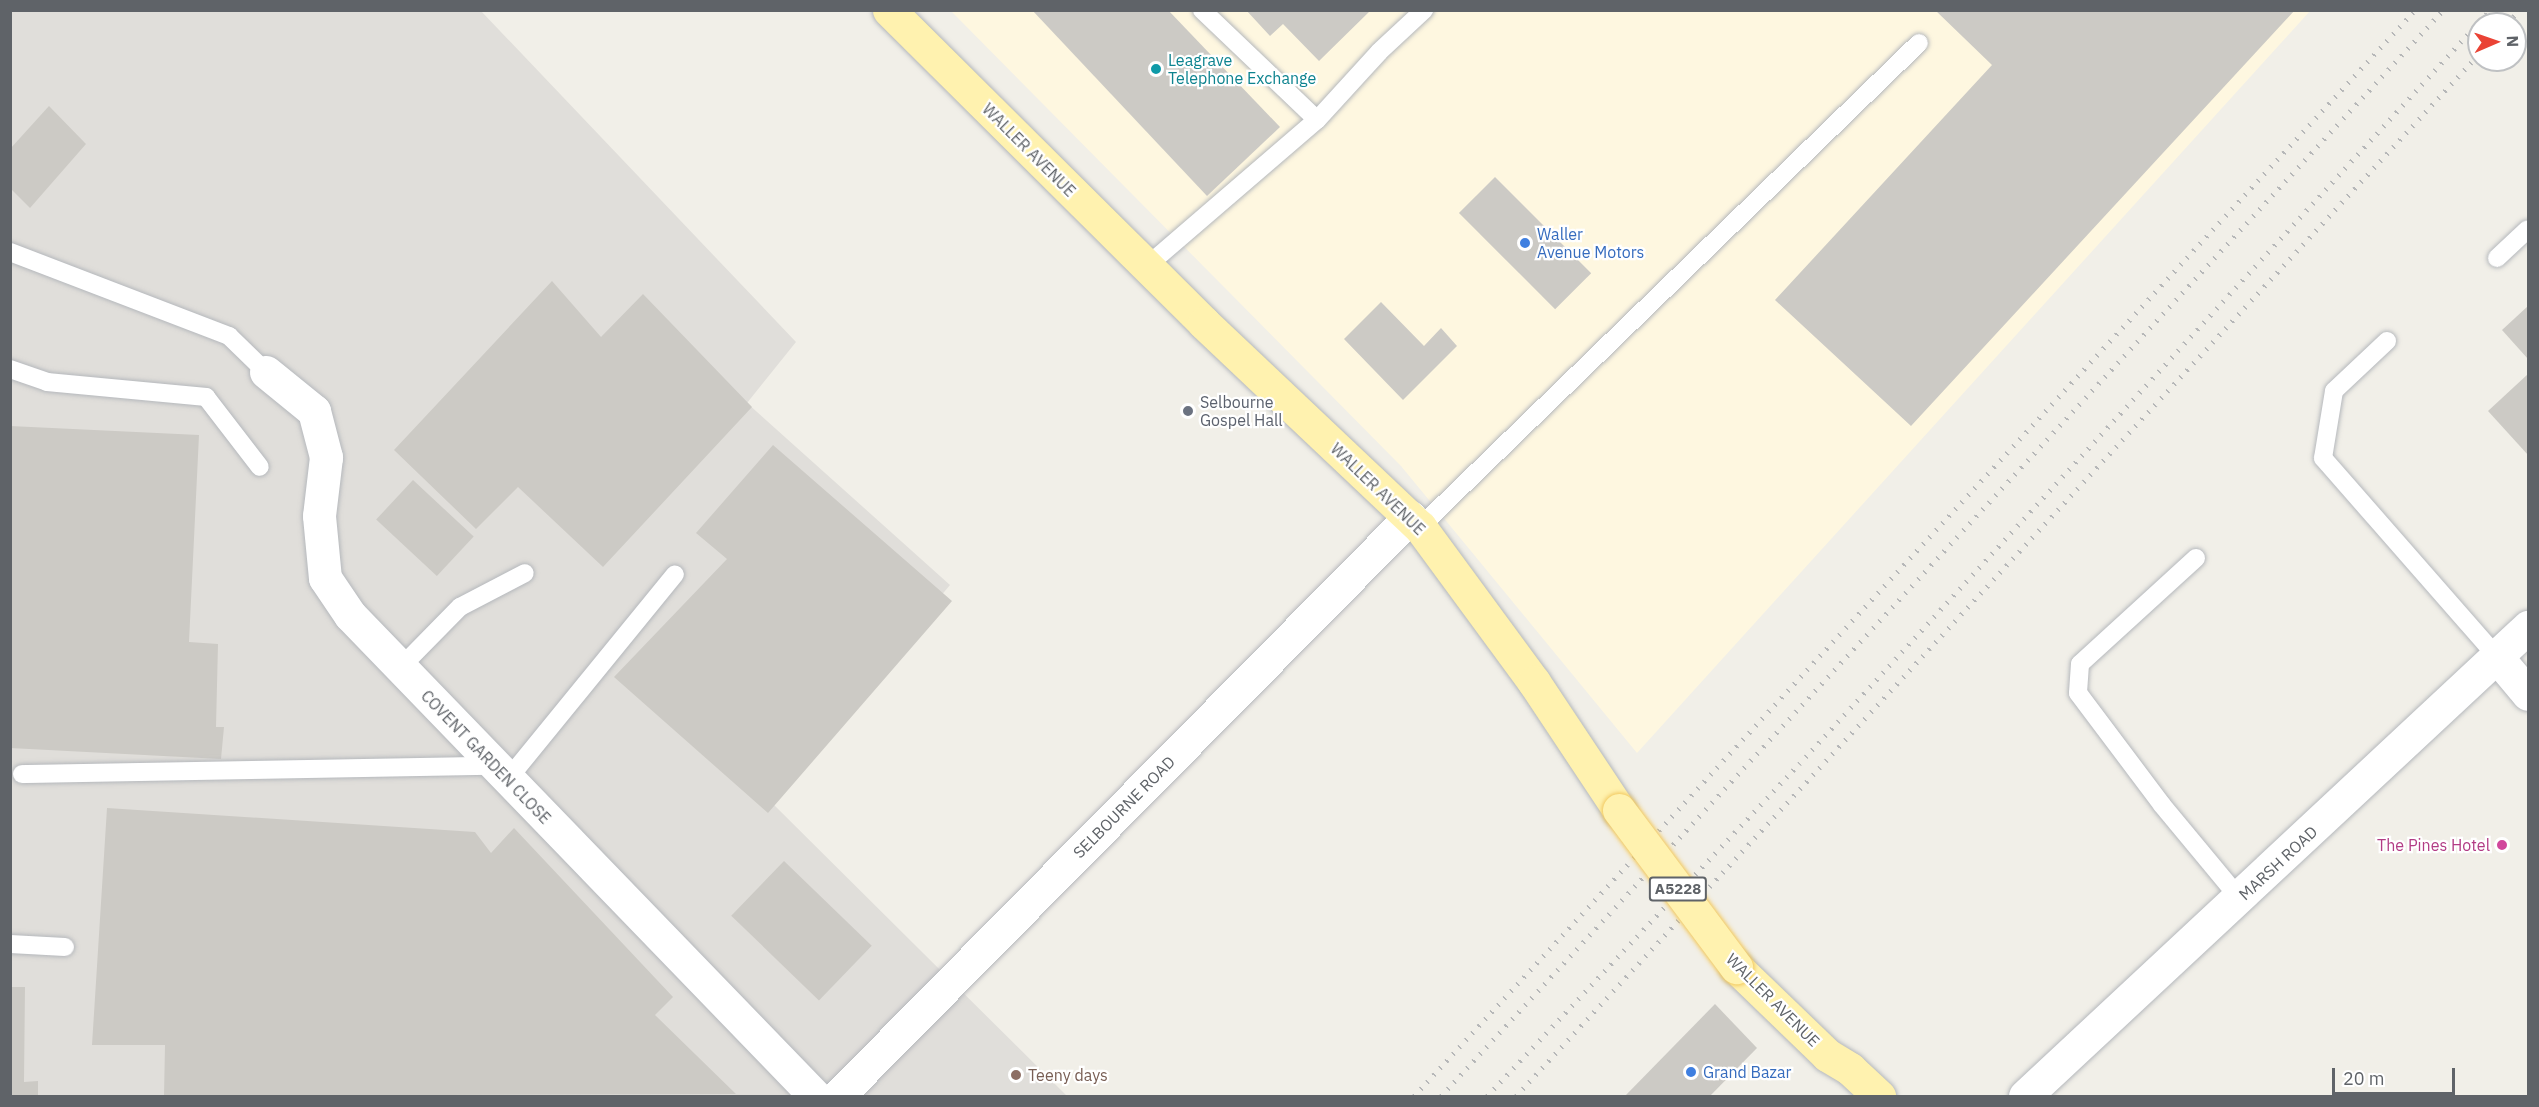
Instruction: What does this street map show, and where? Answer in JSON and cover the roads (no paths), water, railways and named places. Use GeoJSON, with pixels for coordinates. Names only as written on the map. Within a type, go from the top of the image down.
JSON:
{"type":"FeatureCollection","features":[{"type":"Feature","properties":{"kind":"main road","name":"WALLER AVENUE"},"geometry":{"type":"LineString","coordinates":[[889,10],[1147,266],[1415,522],[1521,663],[1619,810],[1736,967],[1827,1055],[1850,1069],[1879,1096]]}},
{"type":"Feature","properties":{"kind":"main road"},"geometry":{"type":"LineString","coordinates":[[1827,1055],[1846,1096]]}},
{"type":"Feature","properties":{"kind":"street","name":"COVENT GARDEN CLOSE"},"geometry":{"type":"LineString","coordinates":[[266,372],[314,411],[326,457],[319,516],[325,578],[350,615],[815,1096]]}},
{"type":"Feature","properties":{"kind":"street","name":"SELBOURNE ROAD"},"geometry":{"type":"LineString","coordinates":[[838,1096],[1415,522]]}},
{"type":"Feature","properties":{"kind":"street","name":"MARSH ROAD"},"geometry":{"type":"LineString","coordinates":[[2025,1096],[2240,899],[2529,627]]}},
{"type":"Feature","properties":{"kind":"street"},"geometry":{"type":"LineString","coordinates":[[2497,657],[2529,694]]}},
{"type":"Feature","properties":{"kind":"lane"},"geometry":{"type":"LineString","coordinates":[[1202,10],[1317,120]]}},
{"type":"Feature","properties":{"kind":"lane"},"geometry":{"type":"LineString","coordinates":[[1147,266],[1317,120],[1379,52],[1424,10]]}},
{"type":"Feature","properties":{"kind":"lane"},"geometry":{"type":"LineString","coordinates":[[1415,522],[1919,43]]}},
{"type":"Feature","properties":{"kind":"lane"},"geometry":{"type":"LineString","coordinates":[[2497,258],[2529,229]]}},
{"type":"Feature","properties":{"kind":"lane"},"geometry":{"type":"LineString","coordinates":[[10,252],[229,336],[266,372]]}},
{"type":"Feature","properties":{"kind":"lane"},"geometry":{"type":"LineString","coordinates":[[2387,341],[2334,391],[2323,458],[2497,657]]}},
{"type":"Feature","properties":{"kind":"lane"},"geometry":{"type":"LineString","coordinates":[[10,369],[47,382],[206,396],[260,466]]}},
{"type":"Feature","properties":{"kind":"lane"},"geometry":{"type":"LineString","coordinates":[[2196,558],[2080,664],[2078,693],[2162,805],[2240,899]]}},
{"type":"Feature","properties":{"kind":"lane"},"geometry":{"type":"LineString","coordinates":[[400,668],[460,607],[525,573]]}},
{"type":"Feature","properties":{"kind":"lane"},"geometry":{"type":"LineString","coordinates":[[22,774],[502,772],[675,574]]}},
{"type":"Feature","properties":{"kind":"lane"},"geometry":{"type":"LineString","coordinates":[[10,944],[65,947]]}},
{"type":"Feature","properties":{"kind":"railway"},"geometry":{"type":"LineString","coordinates":[[1414,1096],[2415,10]]}},
{"type":"Feature","properties":{"kind":"railway"},"geometry":{"type":"LineString","coordinates":[[1441,1096],[2443,10]]}},
{"type":"Feature","properties":{"kind":"railway"},"geometry":{"type":"LineString","coordinates":[[1487,1096],[1799,764],[2490,10]]}},
{"type":"Feature","properties":{"kind":"railway"},"geometry":{"type":"LineString","coordinates":[[1516,1096],[2467,67]]}},
{"type":"Feature","properties":{"kind":"place","name":"Leagrave Telephone Exchange"},"geometry":{"type":"Point","coordinates":[1156,69]}},
{"type":"Feature","properties":{"kind":"place","name":"Waller Avenue Motors"},"geometry":{"type":"Point","coordinates":[1525,243]}},
{"type":"Feature","properties":{"kind":"place","name":"Selbourne Gospel Hall"},"geometry":{"type":"Point","coordinates":[1188,411]}},
{"type":"Feature","properties":{"kind":"place","name":"The Pines Hotel"},"geometry":{"type":"Point","coordinates":[2502,845]}},
{"type":"Feature","properties":{"kind":"place","name":"Grand Bazar"},"geometry":{"type":"Point","coordinates":[1691,1072]}},
{"type":"Feature","properties":{"kind":"place","name":"Teeny days"},"geometry":{"type":"Point","coordinates":[1016,1075]}}]}
